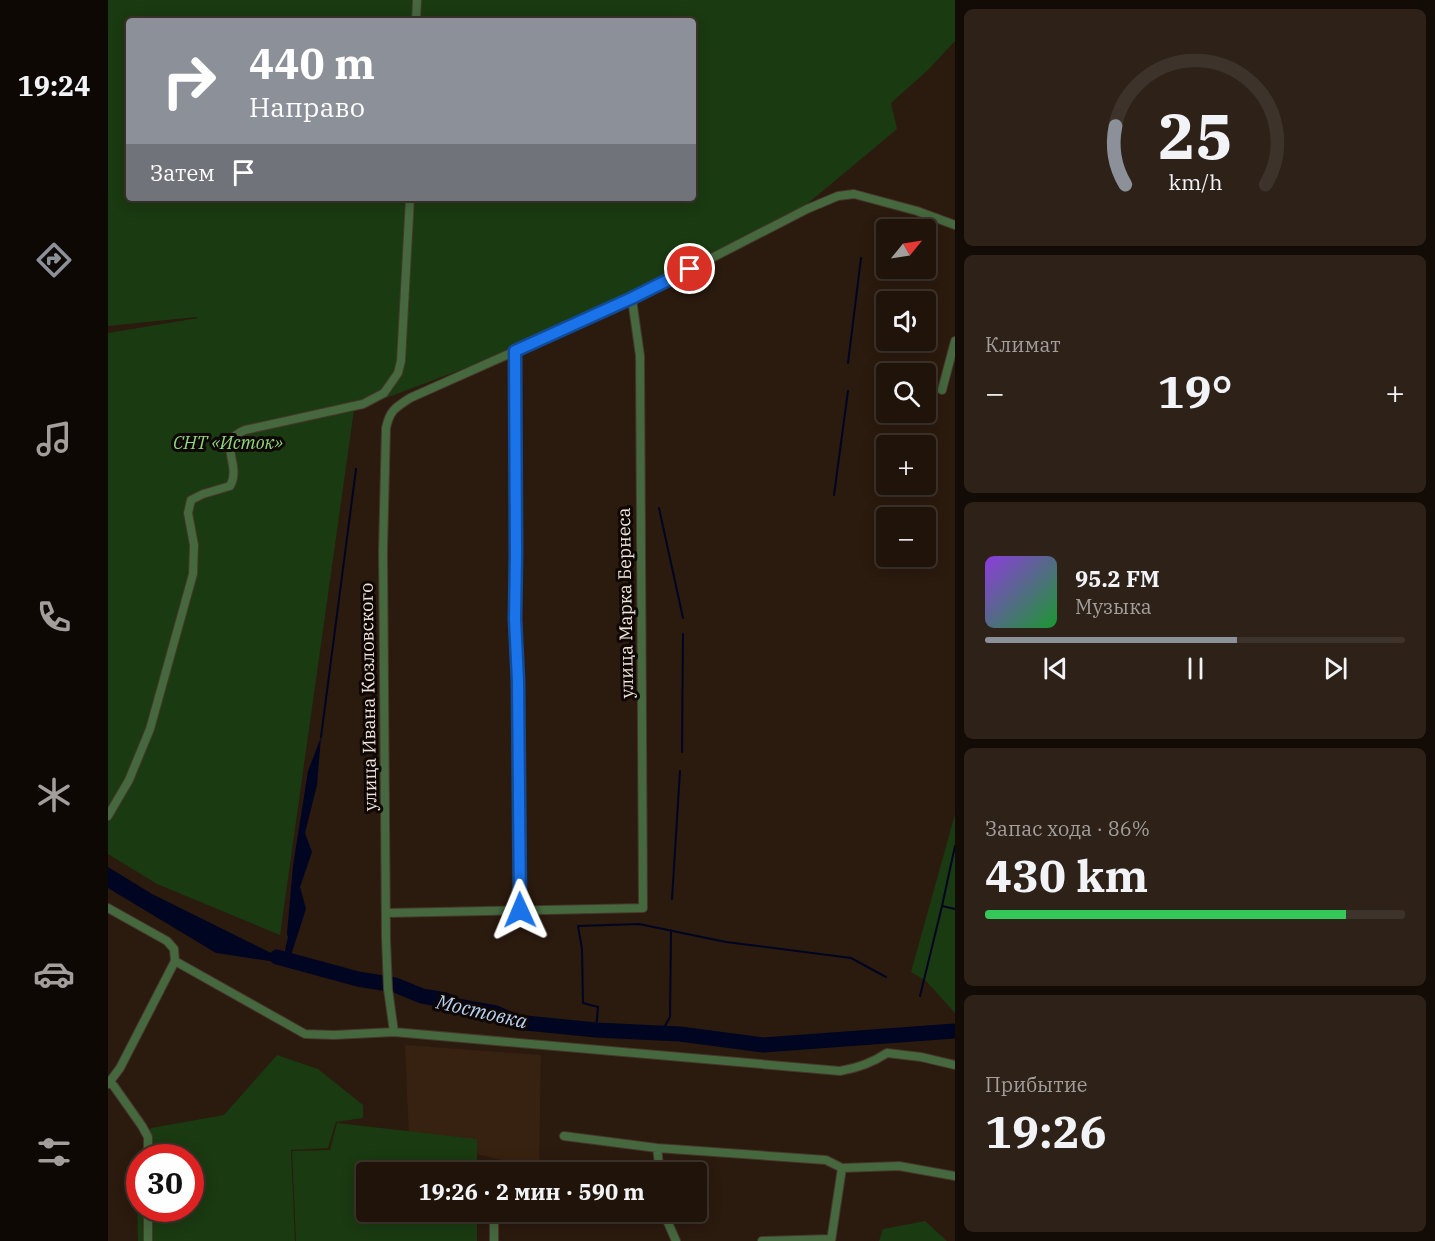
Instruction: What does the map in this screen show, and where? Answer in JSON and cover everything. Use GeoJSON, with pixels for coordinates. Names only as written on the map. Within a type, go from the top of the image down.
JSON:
{"type":"FeatureCollection","features":[{"type":"Feature","properties":{"kind":"street"},"geometry":{"type":"LineString","coordinates":[[416,18],[417,0]]}},
{"type":"Feature","properties":{"kind":"street"},"geometry":{"type":"LineString","coordinates":[[387,913],[520,910],[518,681],[515,619],[515,351],[632,298],[807,209],[838,196],[854,194],[955,225]]}},
{"type":"Feature","properties":{"kind":"street"},"geometry":{"type":"LineString","coordinates":[[108,816],[129,780],[150,729],[193,574],[194,545],[188,513],[191,500],[202,494],[230,486],[234,479],[230,442],[232,437],[245,430],[363,404],[384,393],[398,373],[401,361],[410,201]]}},
{"type":"Feature","properties":{"kind":"street","name":"улица Марка Бернеса"},"geometry":{"type":"LineString","coordinates":[[520,910],[643,908],[639,356],[632,298]]}},
{"type":"Feature","properties":{"kind":"street"},"geometry":{"type":"LineString","coordinates":[[942,390],[955,341]]}},
{"type":"Feature","properties":{"kind":"street","name":"улица Ивана Козловского"},"geometry":{"type":"LineString","coordinates":[[394,1032],[387,989],[383,551],[386,428],[389,415],[397,406],[410,398],[515,351]]}},
{"type":"Feature","properties":{"kind":"street"},"geometry":{"type":"LineString","coordinates":[[108,908],[166,941],[174,949],[175,961],[129,1051],[109,1083],[142,1126],[148,1137],[148,1144]]}},
{"type":"Feature","properties":{"kind":"street"},"geometry":{"type":"LineString","coordinates":[[175,961],[305,1034],[394,1032],[840,1071],[858,1068],[887,1053],[921,1057],[955,1065]]}},
{"type":"Feature","properties":{"kind":"street"},"geometry":{"type":"LineString","coordinates":[[564,1136],[657,1148],[826,1160],[842,1168],[898,1166],[955,1176]]}},
{"type":"Feature","properties":{"kind":"street"},"geometry":{"type":"LineString","coordinates":[[657,1148],[659,1162]]}},
{"type":"Feature","properties":{"kind":"street"},"geometry":{"type":"LineString","coordinates":[[762,1241],[831,1240],[842,1168]]}},
{"type":"Feature","properties":{"kind":"street"},"geometry":{"type":"LineString","coordinates":[[148,1222],[148,1241]]}},
{"type":"Feature","properties":{"kind":"street"},"geometry":{"type":"LineString","coordinates":[[494,1222],[494,1241]]}},
{"type":"Feature","properties":{"kind":"street"},"geometry":{"type":"LineString","coordinates":[[668,1222],[676,1241]]}},
{"type":"Feature","properties":{"kind":"shaded area"},"geometry":{"type":"Polygon","coordinates":[[[405,1045],[541,1055],[539,1162],[503,1162],[409,1138],[405,1045]]]}},
{"type":"Feature","properties":{"kind":"green space","name":"СНТ «Исток»"},"geometry":{"type":"Polygon","coordinates":[[[108,0],[955,0],[955,41],[928,70],[891,103],[897,129],[806,205],[641,291],[479,363],[354,410],[280,935],[157,884],[108,854],[108,333],[198,318],[108,326],[108,0]]]}},
{"type":"Feature","properties":{"kind":"green space"},"geometry":{"type":"Polygon","coordinates":[[[955,814],[955,1013],[926,981],[911,972],[955,814]]]}},
{"type":"Feature","properties":{"kind":"green space"},"geometry":{"type":"Polygon","coordinates":[[[277,1055],[318,1069],[363,1105],[363,1118],[336,1122],[328,1148],[291,1150],[295,1241],[138,1241],[138,1222],[204,1222],[204,1144],[144,1144],[151,1128],[224,1115],[277,1055]]]}},
{"type":"Feature","properties":{"kind":"green space"},"geometry":{"type":"Polygon","coordinates":[[[337,1123],[477,1139],[477,1162],[356,1162],[356,1222],[477,1222],[477,1241],[296,1241],[292,1151],[330,1150],[337,1123]]]}},
{"type":"Feature","properties":{"kind":"green space"},"geometry":{"type":"Polygon","coordinates":[[[925,1221],[947,1241],[879,1241],[883,1229],[925,1221]]]}},
{"type":"Feature","properties":{"kind":"water"},"geometry":{"type":"Polygon","coordinates":[[[321,737],[317,785],[305,833],[312,852],[300,887],[306,909],[291,955],[295,962],[284,966],[270,961],[216,953],[108,888],[108,867],[152,894],[271,953],[284,955],[288,937],[293,866],[308,771],[321,737]]]}},
{"type":"Feature","properties":{"kind":"waterway"},"geometry":{"type":"LineString","coordinates":[[848,363],[861,258]]}},
{"type":"Feature","properties":{"kind":"waterway"},"geometry":{"type":"LineString","coordinates":[[834,495],[848,391]]}},
{"type":"Feature","properties":{"kind":"waterway"},"geometry":{"type":"LineString","coordinates":[[321,737],[356,469]]}},
{"type":"Feature","properties":{"kind":"waterway"},"geometry":{"type":"LineString","coordinates":[[659,508],[683,618]]}},
{"type":"Feature","properties":{"kind":"waterway"},"geometry":{"type":"LineString","coordinates":[[682,752],[683,634]]}},
{"type":"Feature","properties":{"kind":"waterway"},"geometry":{"type":"LineString","coordinates":[[672,899],[680,771]]}},
{"type":"Feature","properties":{"kind":"waterway"},"geometry":{"type":"LineString","coordinates":[[942,906],[955,846]]}},
{"type":"Feature","properties":{"kind":"waterway"},"geometry":{"type":"LineString","coordinates":[[920,996],[942,906],[955,909]]}},
{"type":"Feature","properties":{"kind":"waterway"},"geometry":{"type":"LineString","coordinates":[[596,1030],[598,1007],[583,1003],[582,949],[578,926],[639,924],[726,942],[851,958],[886,977]]}},
{"type":"Feature","properties":{"kind":"waterway"},"geometry":{"type":"LineString","coordinates":[[661,1033],[670,1017],[671,930]]}},
{"type":"Feature","properties":{"kind":"waterway","name":"Мостовка"},"geometry":{"type":"LineString","coordinates":[[277,957],[358,979],[395,985],[422,996],[445,1000],[457,1006],[496,1013],[516,1022],[596,1030],[680,1034],[763,1045],[955,1031]]}},
{"type":"Feature","properties":{"kind":"route"},"geometry":{"type":"LineString","coordinates":[[520,910],[518,681],[515,619],[515,351],[690,269]]}}]}
